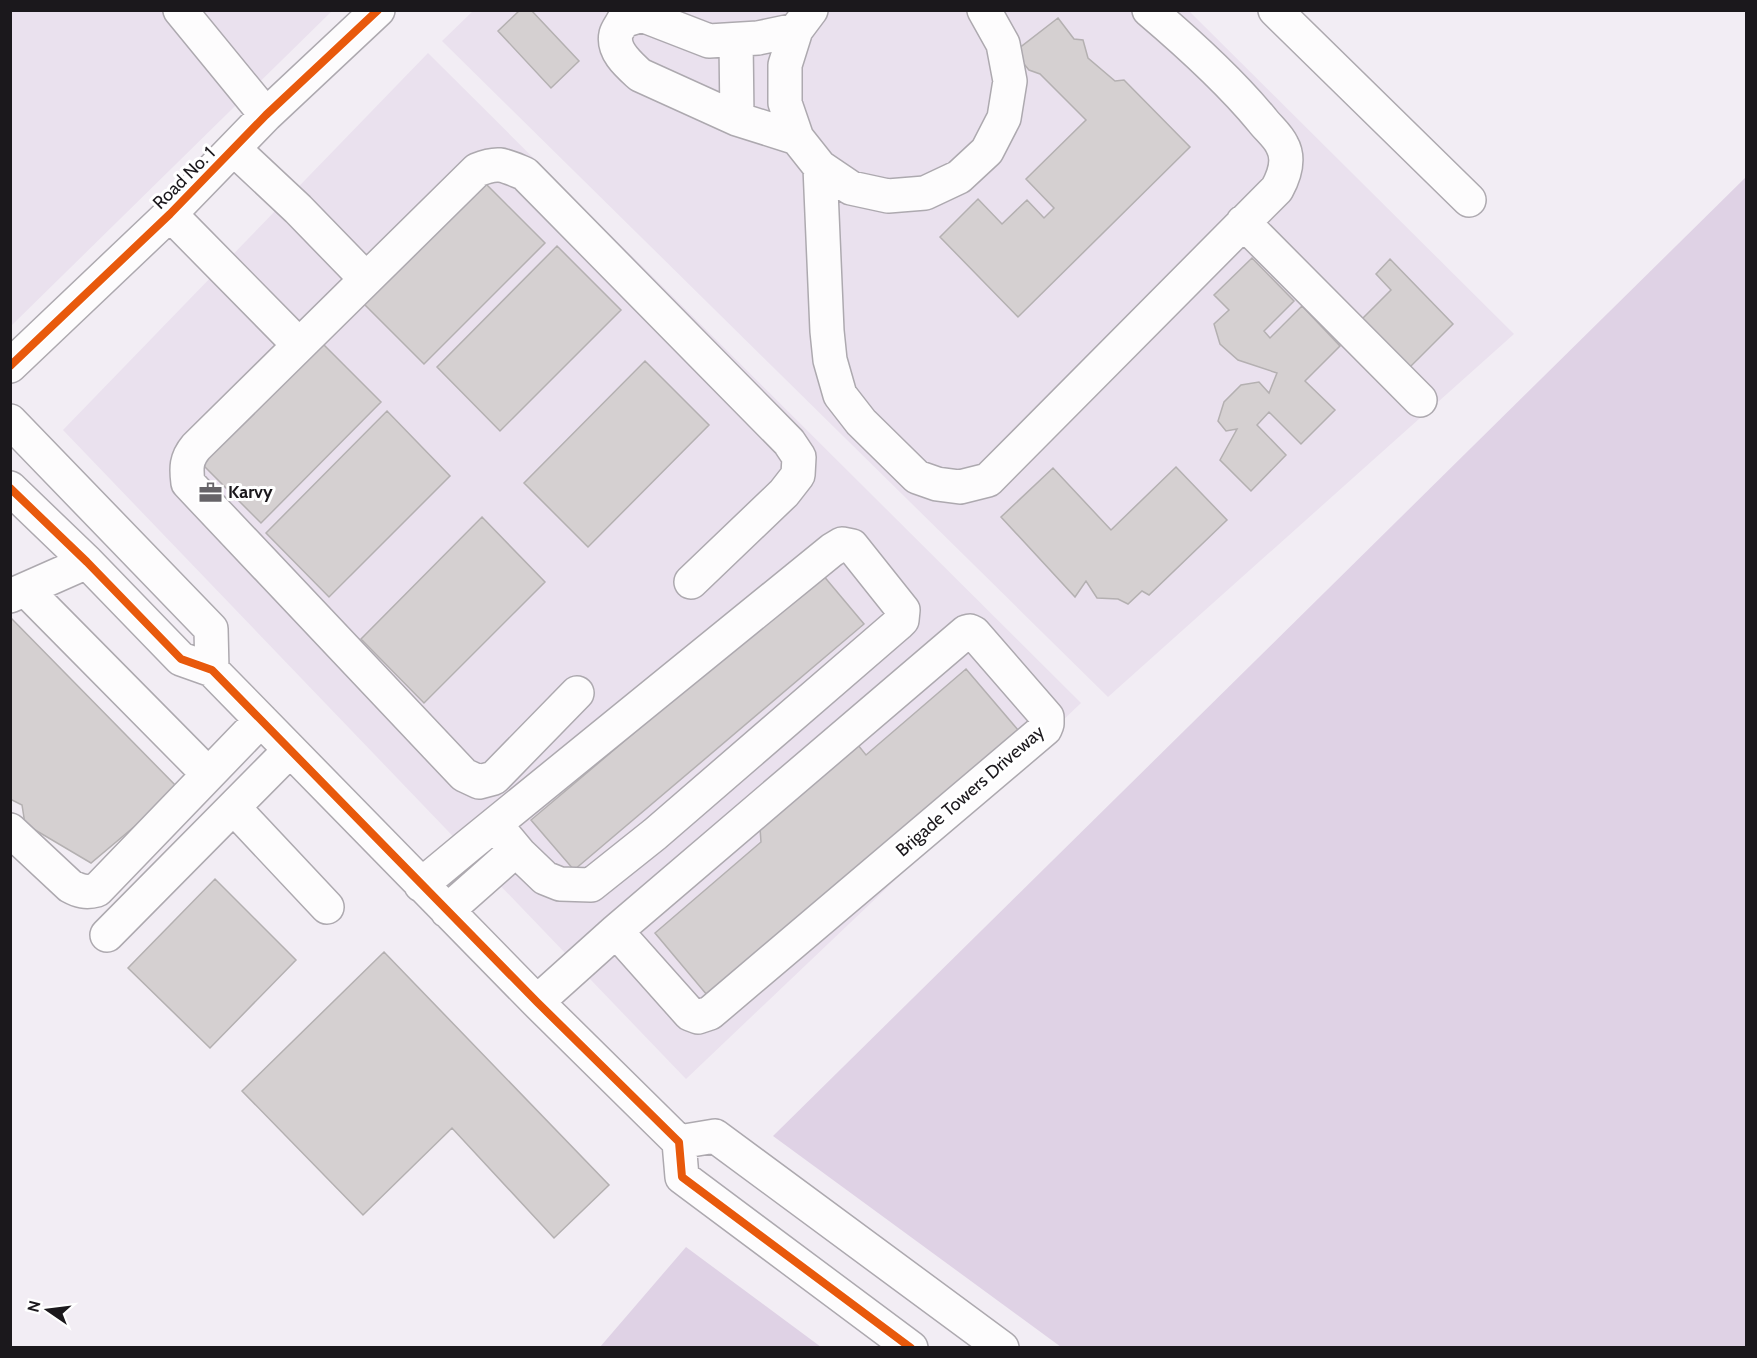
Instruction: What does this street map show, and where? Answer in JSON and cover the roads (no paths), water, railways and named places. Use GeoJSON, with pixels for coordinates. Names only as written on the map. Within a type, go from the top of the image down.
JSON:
{"type":"FeatureCollection","features":[{"type":"Feature","properties":{"kind":"street"},"geometry":{"type":"LineString","coordinates":[[180,10],[266,115]]}},
{"type":"Feature","properties":{"kind":"street","name":"Road No. 1"},"geometry":{"type":"LineString","coordinates":[[10,366],[170,214],[266,115],[378,10]]}},
{"type":"Feature","properties":{"kind":"street"},"geometry":{"type":"LineString","coordinates":[[804,20],[784,65],[784,103],[797,138],[820,167],[851,188],[888,196],[925,193],[959,177],[987,152],[1004,118],[1010,81],[1003,44],[984,10]]}},
{"type":"Feature","properties":{"kind":"street"},"geometry":{"type":"LineString","coordinates":[[820,167],[827,331],[830,360],[840,395],[861,423],[917,477],[937,484],[960,487],[988,480],[1277,189],[1284,176],[1286,161],[1283,146],[1251,107],[1184,40],[1149,10]]}},
{"type":"Feature","properties":{"kind":"street"},"geometry":{"type":"LineString","coordinates":[[1275,10],[1469,200]]}},
{"type":"Feature","properties":{"kind":"street"},"geometry":{"type":"LineString","coordinates":[[797,138],[737,119],[640,75],[617,50],[616,35],[623,21],[642,15],[670,17],[709,41],[758,38],[804,20]]}},
{"type":"Feature","properties":{"kind":"street"},"geometry":{"type":"LineString","coordinates":[[736,40],[737,119]]}},
{"type":"Feature","properties":{"kind":"street"},"geometry":{"type":"LineString","coordinates":[[234,149],[298,209],[366,279]]}},
{"type":"Feature","properties":{"kind":"street"},"geometry":{"type":"LineString","coordinates":[[577,693],[494,778],[479,782],[464,775],[188,483],[186,470],[188,457],[196,447],[477,170],[493,164],[525,174],[789,442],[800,457],[798,475],[784,493],[691,582]]}},
{"type":"Feature","properties":{"kind":"street"},"geometry":{"type":"LineString","coordinates":[[170,214],[299,345]]}},
{"type":"Feature","properties":{"kind":"street"},"geometry":{"type":"LineString","coordinates":[[1243,222],[1420,400]]}},
{"type":"Feature","properties":{"kind":"street"},"geometry":{"type":"LineString","coordinates":[[10,421],[211,629],[212,670]]}},
{"type":"Feature","properties":{"kind":"street"},"geometry":{"type":"LineString","coordinates":[[10,488],[87,562],[181,659],[212,670],[421,885],[679,1142],[682,1177],[910,1347]]}},
{"type":"Feature","properties":{"kind":"street"},"geometry":{"type":"LineString","coordinates":[[421,885],[495,824],[842,544],[852,546],[898,602],[904,615],[898,624],[656,834],[591,885],[560,884],[545,878],[516,850],[495,824]]}},
{"type":"Feature","properties":{"kind":"street"},"geometry":{"type":"LineString","coordinates":[[87,562],[18,593],[208,774]]}},
{"type":"Feature","properties":{"kind":"street","name":"Brigade Towers Driveway"},"geometry":{"type":"LineString","coordinates":[[537,1002],[616,931],[966,632],[975,633],[1047,717],[1045,729],[710,1013],[698,1017],[690,1014],[616,931]]}},
{"type":"Feature","properties":{"kind":"street"},"geometry":{"type":"LineString","coordinates":[[10,830],[70,886],[79,891],[97,890],[261,720]]}},
{"type":"Feature","properties":{"kind":"street"},"geometry":{"type":"LineString","coordinates":[[107,935],[290,750]]}},
{"type":"Feature","properties":{"kind":"street"},"geometry":{"type":"LineString","coordinates":[[234,808],[327,907]]}},
{"type":"Feature","properties":{"kind":"street"},"geometry":{"type":"LineString","coordinates":[[447,911],[516,850]]}},
{"type":"Feature","properties":{"kind":"street"},"geometry":{"type":"LineString","coordinates":[[679,1142],[715,1136],[1002,1347]]}},
{"type":"Feature","properties":{"kind":"place","name":"Karvy"},"geometry":{"type":"Point","coordinates":[210,492]}}]}
